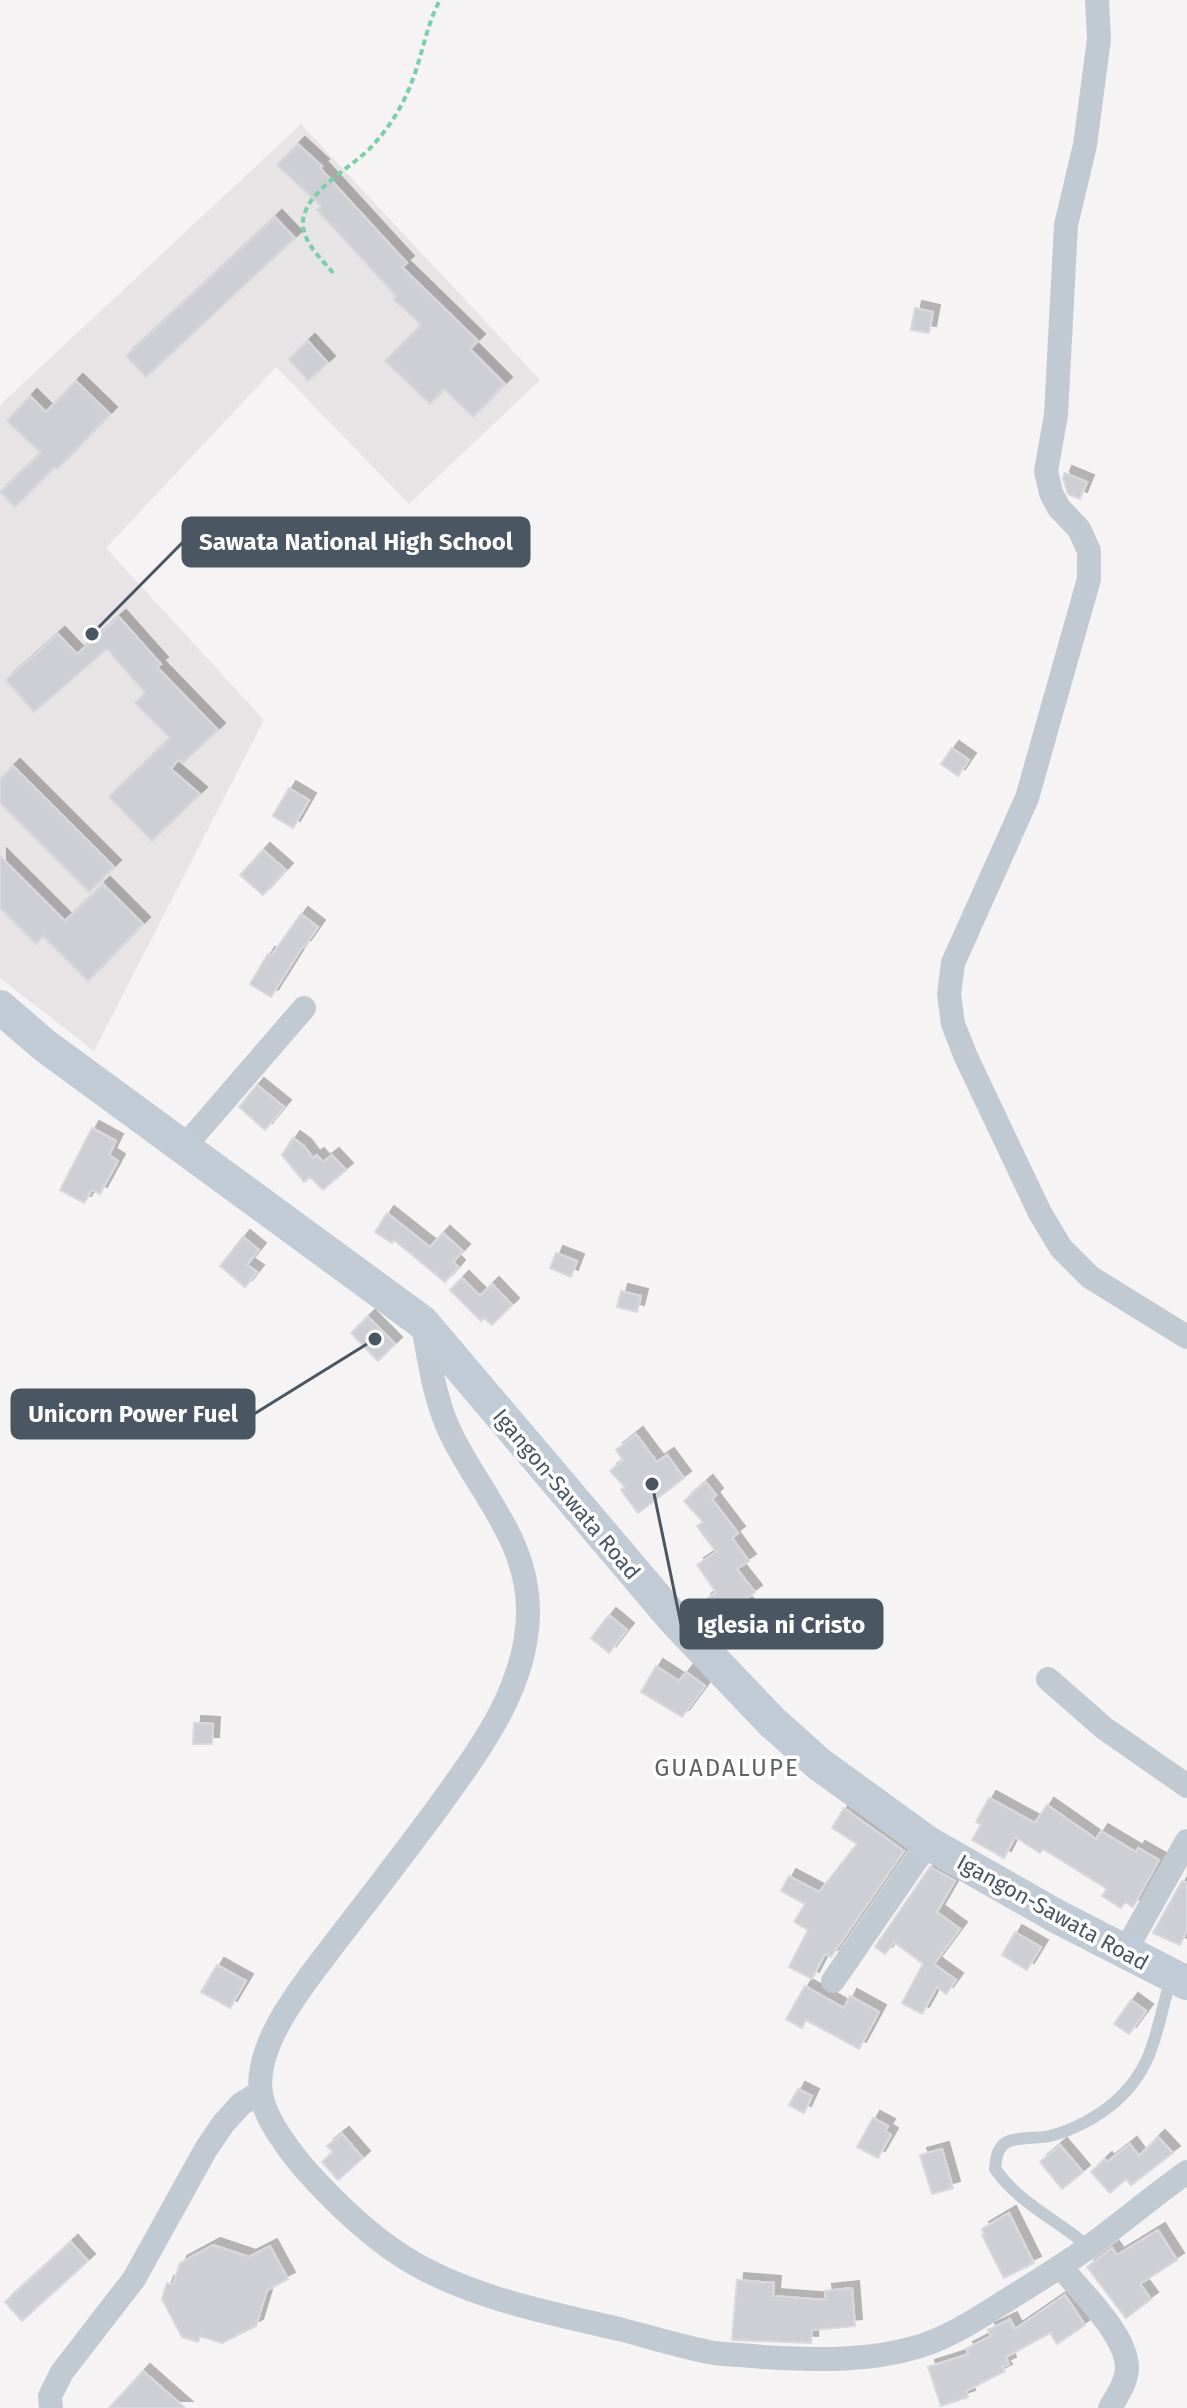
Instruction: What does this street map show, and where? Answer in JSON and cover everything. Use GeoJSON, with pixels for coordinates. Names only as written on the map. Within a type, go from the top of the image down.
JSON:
{"type":"FeatureCollection","features":[{"type":"Feature","properties":{"kind":"main road","name":"Igangon-Sawata Road"},"geometry":{"type":"LineString","coordinates":[[0,1007],[44,1045],[422,1322],[623,1561],[718,1668],[819,1764],[928,1843],[1124,1953],[1180,1980]]}},
{"type":"Feature","properties":{"kind":"street"},"geometry":{"type":"LineString","coordinates":[[1097,0],[1099,39],[1085,145],[1066,225],[1056,415],[1046,471],[1051,493],[1059,508],[1079,529],[1089,551],[1089,579],[1044,747],[1027,798],[953,963],[949,994],[953,1024],[966,1057],[1040,1213],[1061,1248],[1090,1277],[1187,1337]]}},
{"type":"Feature","properties":{"kind":"street"},"geometry":{"type":"LineString","coordinates":[[184,1147],[304,1008]]}},
{"type":"Feature","properties":{"kind":"street"},"geometry":{"type":"LineString","coordinates":[[422,1322],[435,1392],[453,1439],[513,1537],[522,1562],[528,1613],[525,1646],[512,1687],[490,1734],[411,1845],[288,2007],[263,2062],[261,2092],[274,2125],[296,2159],[379,2239],[416,2264],[482,2294],[715,2353],[815,2360],[870,2359],[922,2346],[968,2325],[1061,2267],[1187,2172]]}},
{"type":"Feature","properties":{"kind":"street"},"geometry":{"type":"LineString","coordinates":[[1048,1679],[1104,1728],[1187,1786]]}},
{"type":"Feature","properties":{"kind":"street"},"geometry":{"type":"LineString","coordinates":[[1124,1953],[1187,1841]]}},
{"type":"Feature","properties":{"kind":"street"},"geometry":{"type":"LineString","coordinates":[[833,1981],[928,1843]]}},
{"type":"Feature","properties":{"kind":"street"},"geometry":{"type":"LineString","coordinates":[[51,2408],[50,2396],[62,2372],[134,2279],[206,2149],[241,2104],[261,2092]]}},
{"type":"Feature","properties":{"kind":"street"},"geometry":{"type":"LineString","coordinates":[[1061,2267],[1124,2349],[1127,2369],[1121,2391],[1110,2408]]}},
{"type":"Feature","properties":{"kind":"lane"},"geometry":{"type":"LineString","coordinates":[[1089,2247],[1005,2183],[995,2169],[997,2151],[1008,2142],[1050,2136],[1084,2123],[1115,2103],[1146,2064],[1180,1980]]}},
{"type":"Feature","properties":{"kind":"path"},"geometry":{"type":"LineString","coordinates":[[333,273],[308,242],[303,221],[310,203],[323,187],[372,147],[397,116],[440,0]]}},
{"type":"Feature","properties":{"kind":"shaded area"},"geometry":{"type":"Polygon","coordinates":[[[301,124],[540,380],[409,504],[276,367],[106,548],[264,720],[94,1051],[0,978],[0,405],[301,124]]]}},
{"type":"Feature","properties":{"kind":"building"},"geometry":{"type":"Polygon","coordinates":[[[298,144],[322,166],[320,168],[407,263],[402,267],[478,341],[470,349],[505,384],[473,417],[444,389],[430,404],[385,361],[421,325],[393,299],[396,296],[317,210],[321,206],[277,165],[298,144]]]}},
{"type":"Feature","properties":{"kind":"building"},"geometry":{"type":"Polygon","coordinates":[[[275,217],[295,238],[146,377],[126,356],[275,217]]]}},
{"type":"Feature","properties":{"kind":"building"},"geometry":{"type":"Polygon","coordinates":[[[915,308],[933,312],[929,333],[911,330],[915,308]]]}},
{"type":"Feature","properties":{"kind":"building"},"geometry":{"type":"Polygon","coordinates":[[[308,341],[328,363],[308,381],[289,359],[308,341]]]}},
{"type":"Feature","properties":{"kind":"building"},"geometry":{"type":"Polygon","coordinates":[[[76,381],[110,414],[15,507],[0,492],[41,453],[7,421],[30,396],[46,412],[76,381]]]}},
{"type":"Feature","properties":{"kind":"building"},"geometry":{"type":"Polygon","coordinates":[[[1065,473],[1087,482],[1080,499],[1068,494],[1063,478],[1065,473]]]}},
{"type":"Feature","properties":{"kind":"building"},"geometry":{"type":"Polygon","coordinates":[[[119,617],[161,664],[157,667],[218,730],[183,763],[178,760],[171,769],[200,794],[152,841],[109,797],[170,738],[135,703],[145,693],[107,649],[34,712],[6,680],[58,634],[77,654],[119,617]]]}},
{"type":"Feature","properties":{"kind":"building"},"geometry":{"type":"Polygon","coordinates":[[[952,748],[969,760],[958,776],[941,764],[952,748]]]}},
{"type":"Feature","properties":{"kind":"building"},"geometry":{"type":"Polygon","coordinates":[[[13,766],[114,867],[89,892],[0,803],[0,779],[13,766]]]}},
{"type":"Feature","properties":{"kind":"building"},"geometry":{"type":"Polygon","coordinates":[[[289,788],[309,800],[293,828],[273,816],[289,788]]]}},
{"type":"Feature","properties":{"kind":"building"},"geometry":{"type":"Polygon","coordinates":[[[263,850],[286,870],[263,895],[240,875],[263,850]]]}},
{"type":"Feature","properties":{"kind":"building"},"geometry":{"type":"Polygon","coordinates":[[[0,856],[65,921],[103,884],[143,924],[88,981],[43,936],[36,944],[0,908],[0,856]]]}},
{"type":"Feature","properties":{"kind":"building"},"geometry":{"type":"Polygon","coordinates":[[[301,914],[318,927],[271,997],[250,984],[268,954],[271,956],[301,914]]]}},
{"type":"Feature","properties":{"kind":"building"},"geometry":{"type":"Polygon","coordinates":[[[257,1085],[284,1107],[265,1130],[239,1107],[257,1085]]]}},
{"type":"Feature","properties":{"kind":"building"},"geometry":{"type":"Polygon","coordinates":[[[92,1128],[116,1141],[109,1155],[118,1161],[100,1194],[92,1190],[84,1203],[60,1190],[92,1128]]]}},
{"type":"Feature","properties":{"kind":"building"},"geometry":{"type":"Polygon","coordinates":[[[293,1138],[313,1158],[317,1155],[323,1162],[332,1155],[346,1170],[323,1190],[310,1177],[304,1182],[282,1155],[293,1138]]]}},
{"type":"Feature","properties":{"kind":"building"},"geometry":{"type":"Polygon","coordinates":[[[387,1213],[430,1247],[443,1233],[463,1251],[453,1262],[458,1267],[445,1282],[394,1240],[392,1243],[375,1232],[387,1213]]]}},
{"type":"Feature","properties":{"kind":"building"},"geometry":{"type":"Polygon","coordinates":[[[243,1237],[259,1250],[247,1265],[257,1272],[245,1287],[220,1266],[243,1237]]]}},
{"type":"Feature","properties":{"kind":"building"},"geometry":{"type":"Polygon","coordinates":[[[556,1253],[577,1261],[571,1277],[550,1268],[556,1253]]]}},
{"type":"Feature","properties":{"kind":"building"},"geometry":{"type":"Polygon","coordinates":[[[462,1278],[480,1296],[492,1284],[512,1305],[492,1325],[484,1318],[481,1321],[450,1290],[462,1278]]]}},
{"type":"Feature","properties":{"kind":"building"},"geometry":{"type":"Polygon","coordinates":[[[621,1291],[641,1296],[637,1312],[617,1307],[621,1291]]]}},
{"type":"Feature","properties":{"kind":"building"},"geometry":{"type":"Polygon","coordinates":[[[368,1317],[395,1344],[378,1361],[351,1333],[368,1317]]]}},
{"type":"Feature","properties":{"kind":"building"},"geometry":{"type":"Polygon","coordinates":[[[636,1434],[657,1462],[667,1455],[684,1478],[638,1513],[621,1490],[625,1487],[610,1471],[623,1460],[616,1450],[636,1434]]]}},
{"type":"Feature","properties":{"kind":"building"},"geometry":{"type":"Polygon","coordinates":[[[706,1482],[716,1495],[712,1499],[738,1533],[732,1538],[749,1561],[737,1569],[755,1592],[743,1601],[762,1625],[738,1643],[704,1601],[716,1592],[697,1565],[716,1552],[697,1526],[703,1522],[684,1501],[706,1482]]]}},
{"type":"Feature","properties":{"kind":"building"},"geometry":{"type":"Polygon","coordinates":[[[609,1615],[627,1630],[609,1653],[591,1638],[609,1615]]]}},
{"type":"Feature","properties":{"kind":"building"},"geometry":{"type":"Polygon","coordinates":[[[656,1666],[679,1681],[686,1672],[705,1686],[682,1717],[641,1692],[656,1666]]]}},
{"type":"Feature","properties":{"kind":"building"},"geometry":{"type":"Polygon","coordinates":[[[194,1723],[213,1724],[212,1744],[193,1744],[194,1723]]]}},
{"type":"Feature","properties":{"kind":"building"},"geometry":{"type":"Polygon","coordinates":[[[989,1798],[1035,1823],[1047,1805],[1096,1839],[1101,1831],[1136,1852],[1138,1848],[1159,1860],[1133,1907],[1125,1902],[1121,1908],[1102,1896],[1107,1889],[1043,1849],[1040,1853],[1015,1837],[1004,1858],[972,1840],[981,1825],[976,1822],[989,1798]]]}},
{"type":"Feature","properties":{"kind":"building"},"geometry":{"type":"Polygon","coordinates":[[[844,1808],[904,1851],[831,1957],[825,1954],[812,1979],[789,1967],[808,1930],[794,1922],[805,1904],[781,1891],[789,1876],[819,1892],[857,1844],[832,1828],[844,1808]]]}},
{"type":"Feature","properties":{"kind":"building"},"geometry":{"type":"Polygon","coordinates":[[[930,1867],[955,1881],[937,1912],[960,1929],[934,1964],[956,1980],[946,1994],[937,1987],[922,2014],[902,2003],[923,1964],[894,1942],[885,1954],[875,1947],[930,1867]]]}},
{"type":"Feature","properties":{"kind":"building"},"geometry":{"type":"Polygon","coordinates":[[[1182,1881],[1187,1883],[1187,1930],[1180,1945],[1153,1933],[1182,1881]]]}},
{"type":"Feature","properties":{"kind":"building"},"geometry":{"type":"Polygon","coordinates":[[[1015,1932],[1041,1947],[1027,1970],[1002,1955],[1015,1932]]]}},
{"type":"Feature","properties":{"kind":"building"},"geometry":{"type":"Polygon","coordinates":[[[217,1965],[246,1981],[230,2008],[201,1992],[217,1965]]]}},
{"type":"Feature","properties":{"kind":"building"},"geometry":{"type":"Polygon","coordinates":[[[805,1986],[844,2008],[850,1996],[879,2012],[859,2049],[806,2020],[802,2028],[786,2019],[805,1986]]]}},
{"type":"Feature","properties":{"kind":"building"},"geometry":{"type":"Polygon","coordinates":[[[1131,2000],[1146,2011],[1129,2034],[1114,2024],[1131,2000]]]}},
{"type":"Feature","properties":{"kind":"building"},"geometry":{"type":"Polygon","coordinates":[[[798,2089],[812,2096],[804,2113],[789,2105],[798,2089]]]}},
{"type":"Feature","properties":{"kind":"building"},"geometry":{"type":"Polygon","coordinates":[[[873,2118],[888,2126],[885,2131],[891,2135],[878,2158],[857,2147],[873,2118]]]}},
{"type":"Feature","properties":{"kind":"building"},"geometry":{"type":"Polygon","coordinates":[[[342,2134],[363,2158],[338,2180],[322,2162],[333,2152],[327,2146],[342,2134]]]}},
{"type":"Feature","properties":{"kind":"building"},"geometry":{"type":"Polygon","coordinates":[[[1158,2137],[1173,2153],[1131,2185],[1126,2179],[1110,2193],[1091,2172],[1130,2144],[1139,2156],[1158,2137]]]}},
{"type":"Feature","properties":{"kind":"building"},"geometry":{"type":"Polygon","coordinates":[[[1060,2145],[1083,2172],[1062,2189],[1040,2162],[1060,2145]]]}},
{"type":"Feature","properties":{"kind":"building"},"geometry":{"type":"Polygon","coordinates":[[[942,2149],[953,2188],[932,2194],[920,2155],[942,2149]]]}},
{"type":"Feature","properties":{"kind":"building"},"geometry":{"type":"Polygon","coordinates":[[[1009,2213],[1034,2263],[1004,2278],[982,2235],[982,2229],[1009,2213]]]}},
{"type":"Feature","properties":{"kind":"building"},"geometry":{"type":"Polygon","coordinates":[[[1158,2230],[1177,2260],[1140,2284],[1151,2299],[1126,2318],[1087,2267],[1112,2248],[1117,2255],[1158,2230]]]}},
{"type":"Feature","properties":{"kind":"building"},"geometry":{"type":"Polygon","coordinates":[[[71,2242],[88,2261],[22,2321],[5,2302],[71,2242]]]}},
{"type":"Feature","properties":{"kind":"building"},"geometry":{"type":"Polygon","coordinates":[[[213,2245],[249,2257],[270,2246],[288,2279],[267,2290],[256,2326],[222,2343],[200,2336],[198,2342],[182,2337],[162,2299],[167,2283],[173,2285],[180,2263],[213,2245]]]}},
{"type":"Feature","properties":{"kind":"building"},"geometry":{"type":"Polygon","coordinates":[[[737,2280],[774,2283],[773,2296],[826,2300],[825,2291],[852,2288],[855,2326],[812,2330],[811,2343],[732,2340],[737,2280]]]}},
{"type":"Feature","properties":{"kind":"building"},"geometry":{"type":"Polygon","coordinates":[[[1065,2295],[1085,2325],[1057,2344],[1050,2333],[1006,2357],[1009,2364],[1002,2367],[1005,2371],[966,2391],[968,2397],[941,2406],[928,2367],[969,2354],[966,2349],[991,2336],[988,2330],[1010,2319],[1015,2329],[1065,2295]]]}},
{"type":"Feature","properties":{"kind":"building"},"geometry":{"type":"Polygon","coordinates":[[[143,2371],[185,2408],[109,2408],[143,2371]]]}},
{"type":"Feature","properties":{"kind":"place","name":"Sawata National High School"},"geometry":{"type":"Point","coordinates":[92,634]}},
{"type":"Feature","properties":{"kind":"place","name":"Unicorn Power Fuel"},"geometry":{"type":"Point","coordinates":[375,1339]}},
{"type":"Feature","properties":{"kind":"place","name":"Iglesia ni Cristo"},"geometry":{"type":"Point","coordinates":[652,1484]}},
{"type":"Feature","properties":{"kind":"district","name":"GUADALUPE"},"geometry":{"type":"Point","coordinates":[727,1768]}}]}
